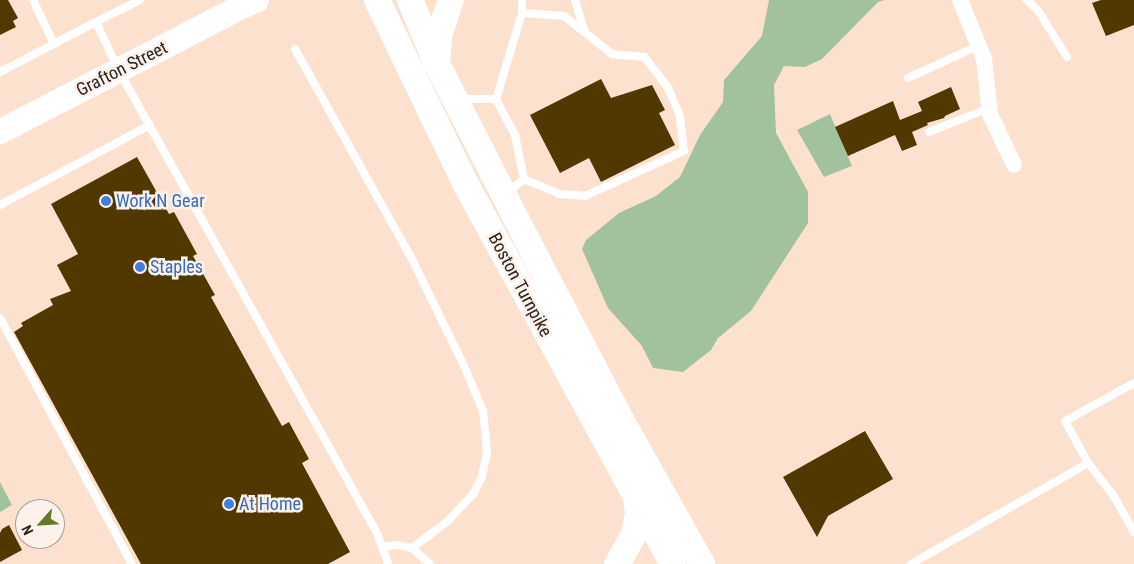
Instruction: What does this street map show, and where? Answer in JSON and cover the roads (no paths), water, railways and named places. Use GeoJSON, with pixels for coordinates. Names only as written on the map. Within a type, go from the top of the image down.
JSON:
{"type":"FeatureCollection","features":[{"type":"Feature","properties":{"kind":"highway"},"geometry":{"type":"LineString","coordinates":[[357,0],[389,26]]}},
{"type":"Feature","properties":{"kind":"highway","name":"Boston Turnpike"},"geometry":{"type":"LineString","coordinates":[[377,0],[429,113],[464,181],[673,564]]}},
{"type":"Feature","properties":{"kind":"highway","name":"Boston Turnpike"},"geometry":{"type":"LineString","coordinates":[[410,0],[436,62],[504,195],[604,388],[702,564]]}},
{"type":"Feature","properties":{"kind":"highway"},"geometry":{"type":"LineString","coordinates":[[436,62],[439,36],[451,0]]}},
{"type":"Feature","properties":{"kind":"highway"},"geometry":{"type":"LineString","coordinates":[[617,564],[634,534],[638,513],[636,498]]}},
{"type":"Feature","properties":{"kind":"main road","name":"Grafton Street"},"geometry":{"type":"LineString","coordinates":[[0,131],[250,2]]}},
{"type":"Feature","properties":{"kind":"street"},"geometry":{"type":"LineString","coordinates":[[960,0],[984,58],[989,108],[1014,165]]}},
{"type":"Feature","properties":{"kind":"lane"},"geometry":{"type":"LineString","coordinates":[[33,0],[54,44]]}},
{"type":"Feature","properties":{"kind":"lane"},"geometry":{"type":"LineString","coordinates":[[0,72],[140,0]]}},
{"type":"Feature","properties":{"kind":"lane"},"geometry":{"type":"LineString","coordinates":[[522,0],[522,13],[496,99],[515,135],[524,179]]}},
{"type":"Feature","properties":{"kind":"lane"},"geometry":{"type":"LineString","coordinates":[[574,0],[585,32]]}},
{"type":"Feature","properties":{"kind":"lane"},"geometry":{"type":"LineString","coordinates":[[1027,0],[1038,12],[1067,57]]}},
{"type":"Feature","properties":{"kind":"lane"},"geometry":{"type":"LineString","coordinates":[[522,13],[564,16],[612,54],[644,57],[667,86],[680,116],[684,151],[585,196],[559,194],[524,179]]}},
{"type":"Feature","properties":{"kind":"lane"},"geometry":{"type":"LineString","coordinates":[[96,22],[118,71],[150,125],[383,547],[388,564]]}},
{"type":"Feature","properties":{"kind":"lane"},"geometry":{"type":"LineString","coordinates":[[908,78],[978,46]]}},
{"type":"Feature","properties":{"kind":"lane"},"geometry":{"type":"LineString","coordinates":[[295,50],[411,257],[464,366],[483,411],[487,450],[482,477],[473,494],[448,521],[412,548]]}},
{"type":"Feature","properties":{"kind":"lane"},"geometry":{"type":"LineString","coordinates":[[455,98],[496,99]]}},
{"type":"Feature","properties":{"kind":"lane"},"geometry":{"type":"LineString","coordinates":[[929,132],[989,108]]}},
{"type":"Feature","properties":{"kind":"lane"},"geometry":{"type":"LineString","coordinates":[[0,205],[150,125]]}},
{"type":"Feature","properties":{"kind":"lane"},"geometry":{"type":"LineString","coordinates":[[504,195],[524,179]]}},
{"type":"Feature","properties":{"kind":"lane"},"geometry":{"type":"LineString","coordinates":[[0,318],[132,564]]}},
{"type":"Feature","properties":{"kind":"lane"},"geometry":{"type":"LineString","coordinates":[[1134,384],[1065,421],[1088,463],[1113,495],[1134,532]]}},
{"type":"Feature","properties":{"kind":"lane"},"geometry":{"type":"LineString","coordinates":[[911,564],[1088,463]]}},
{"type":"Feature","properties":{"kind":"lane"},"geometry":{"type":"LineString","coordinates":[[383,547],[397,545],[412,548],[430,564]]}},
{"type":"Feature","properties":{"kind":"place","name":"Work N Gear"},"geometry":{"type":"Point","coordinates":[106,201]}},
{"type":"Feature","properties":{"kind":"place","name":"Staples"},"geometry":{"type":"Point","coordinates":[140,267]}},
{"type":"Feature","properties":{"kind":"place","name":"At Home"},"geometry":{"type":"Point","coordinates":[229,504]}}]}
